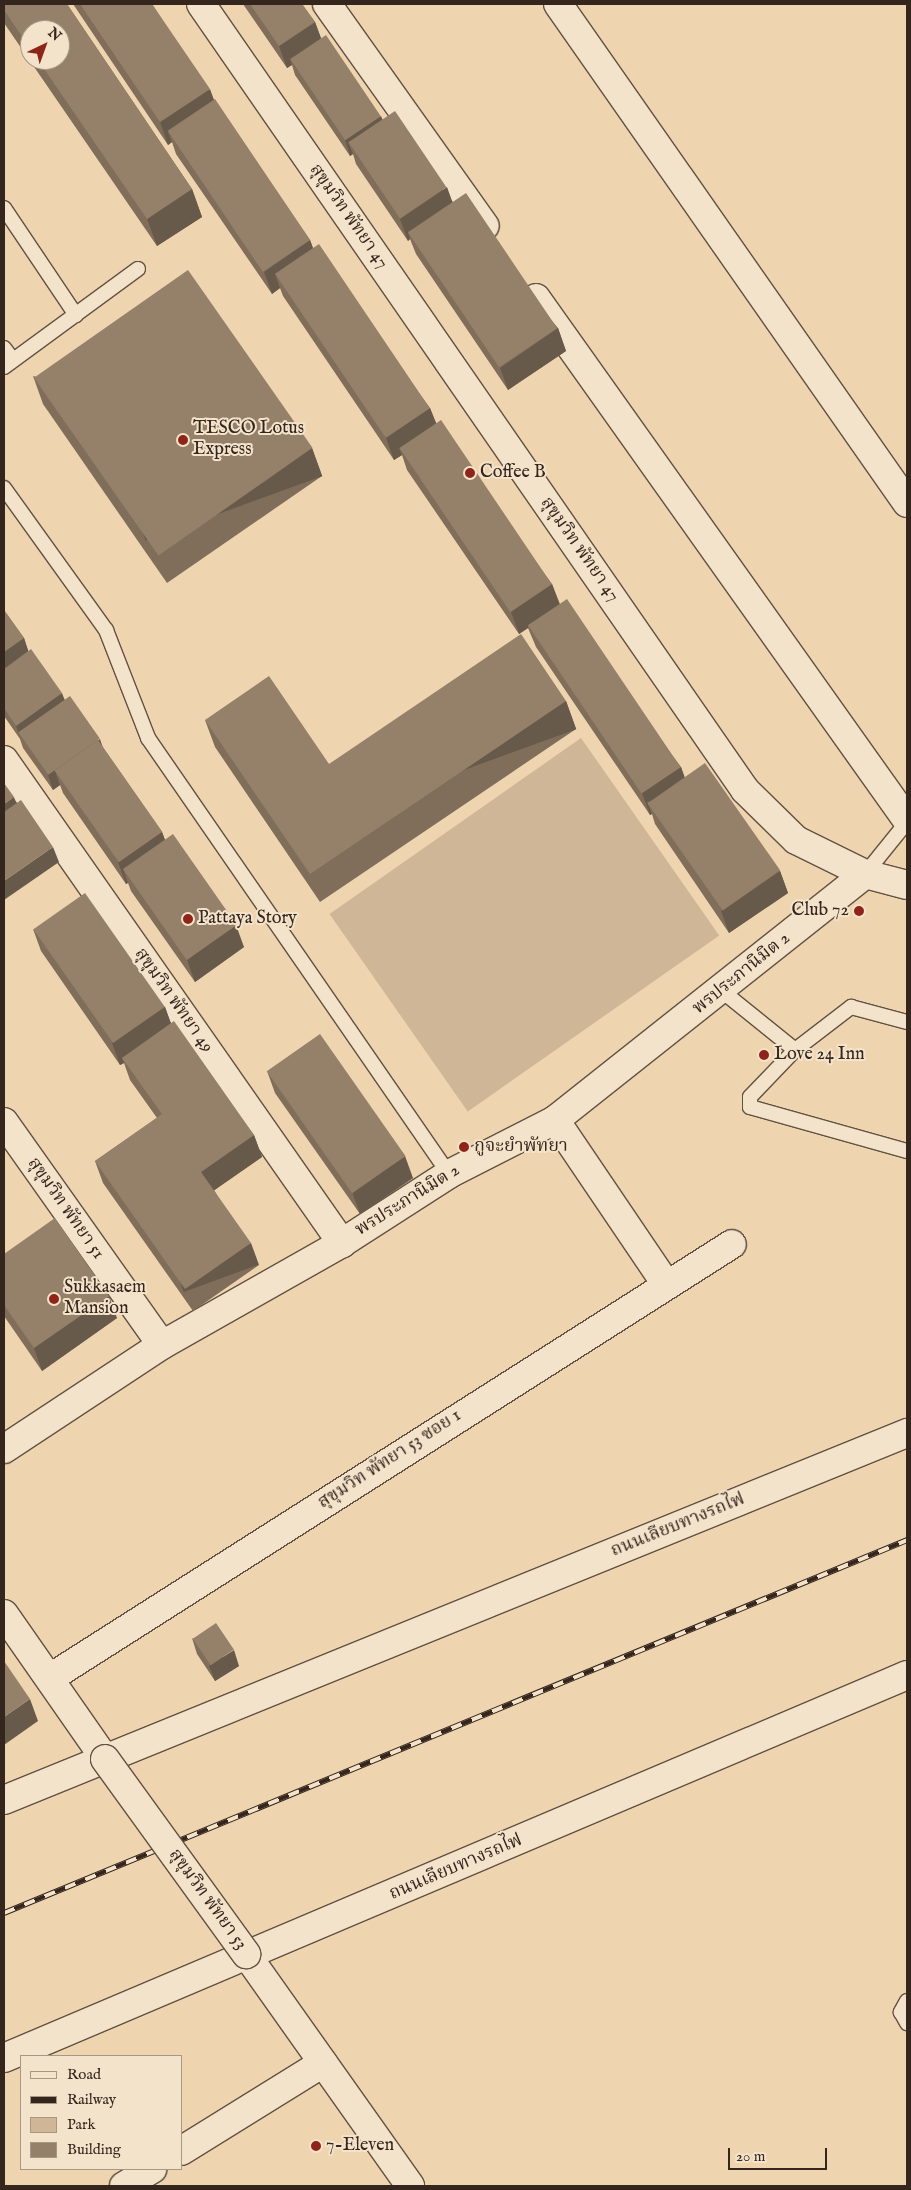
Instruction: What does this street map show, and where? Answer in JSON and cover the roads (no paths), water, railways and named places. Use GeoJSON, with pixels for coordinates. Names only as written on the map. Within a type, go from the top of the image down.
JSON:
{"type":"FeatureCollection","features":[{"type":"Feature","properties":{"kind":"street","name":"สุขุมวิท พัทยา 47"},"geometry":{"type":"LineString","coordinates":[[201,4],[745,790],[796,840],[865,874],[907,886]]}},
{"type":"Feature","properties":{"kind":"street"},"geometry":{"type":"LineString","coordinates":[[327,4],[499,246]]}},
{"type":"Feature","properties":{"kind":"street"},"geometry":{"type":"LineString","coordinates":[[558,4],[907,503]]}},
{"type":"Feature","properties":{"kind":"street"},"geometry":{"type":"LineString","coordinates":[[522,279],[907,821]]}},
{"type":"Feature","properties":{"kind":"street","name":"สุขุมวิท พัทยา 49"},"geometry":{"type":"LineString","coordinates":[[4,760],[342,1243]]}},
{"type":"Feature","properties":{"kind":"street","name":"พรประภานิมิต 2"},"geometry":{"type":"LineString","coordinates":[[4,1449],[162,1345],[342,1243],[449,1174],[555,1120],[722,991],[865,874]]}},
{"type":"Feature","properties":{"kind":"street"},"geometry":{"type":"LineString","coordinates":[[555,1120],[666,1284]]}},
{"type":"Feature","properties":{"kind":"street","name":"สุขุมวิท พัทยา 51"},"geometry":{"type":"LineString","coordinates":[[4,1122],[162,1345]]}},
{"type":"Feature","properties":{"kind":"street","name":"สุขุมวิท พัทยา 53 ซอย 1"},"geometry":{"type":"LineString","coordinates":[[50,1678],[666,1284],[732,1244]]}},
{"type":"Feature","properties":{"kind":"street","name":"ถนนเลียบทางรถไฟ"},"geometry":{"type":"LineString","coordinates":[[4,1800],[907,1433]]}},
{"type":"Feature","properties":{"kind":"street","name":"สุขุมวิท พัทยา 53"},"geometry":{"type":"LineString","coordinates":[[4,1614],[105,1759],[410,2186]]}},
{"type":"Feature","properties":{"kind":"street","name":"ถนนเลียบทางรถไฟ"},"geometry":{"type":"LineString","coordinates":[[4,2058],[907,1675]]}},
{"type":"Feature","properties":{"kind":"street"},"geometry":{"type":"LineString","coordinates":[[182,2150],[323,2063]]}},
{"type":"Feature","properties":{"kind":"street"},"geometry":{"type":"LineString","coordinates":[[124,2186],[150,2170]]}},
{"type":"Feature","properties":{"kind":"lane"},"geometry":{"type":"LineString","coordinates":[[4,208],[76,315]]}},
{"type":"Feature","properties":{"kind":"lane"},"geometry":{"type":"LineString","coordinates":[[4,348],[8,364],[138,269]]}},
{"type":"Feature","properties":{"kind":"lane"},"geometry":{"type":"LineString","coordinates":[[4,488],[106,630],[148,738],[449,1174]]}},
{"type":"Feature","properties":{"kind":"lane"},"geometry":{"type":"LineString","coordinates":[[865,874],[907,821]]}},
{"type":"Feature","properties":{"kind":"lane"},"geometry":{"type":"LineString","coordinates":[[722,991],[795,1050]]}},
{"type":"Feature","properties":{"kind":"lane"},"geometry":{"type":"LineString","coordinates":[[907,1022],[851,1007],[795,1050],[750,1097],[750,1107],[907,1151]]}},
{"type":"Feature","properties":{"kind":"lane"},"geometry":{"type":"LineString","coordinates":[[907,2001],[901,2012],[907,2023]]}},
{"type":"Feature","properties":{"kind":"railway"},"geometry":{"type":"LineString","coordinates":[[4,1913],[907,1540]]}},
{"type":"Feature","properties":{"kind":"place","name":"TESCO Lotus Express"},"geometry":{"type":"Point","coordinates":[183,440]}},
{"type":"Feature","properties":{"kind":"place","name":"Coffee B"},"geometry":{"type":"Point","coordinates":[470,473]}},
{"type":"Feature","properties":{"kind":"place","name":"Club 72"},"geometry":{"type":"Point","coordinates":[859,911]}},
{"type":"Feature","properties":{"kind":"place","name":"Pattaya Story"},"geometry":{"type":"Point","coordinates":[188,919]}},
{"type":"Feature","properties":{"kind":"place","name":"Love 24 Inn"},"geometry":{"type":"Point","coordinates":[764,1055]}},
{"type":"Feature","properties":{"kind":"place","name":"กูจะยำพัทยา"},"geometry":{"type":"Point","coordinates":[464,1147]}},
{"type":"Feature","properties":{"kind":"place","name":"Sukkasaem Mansion"},"geometry":{"type":"Point","coordinates":[54,1299]}},
{"type":"Feature","properties":{"kind":"place","name":"7-Eleven"},"geometry":{"type":"Point","coordinates":[316,2146]}}]}
